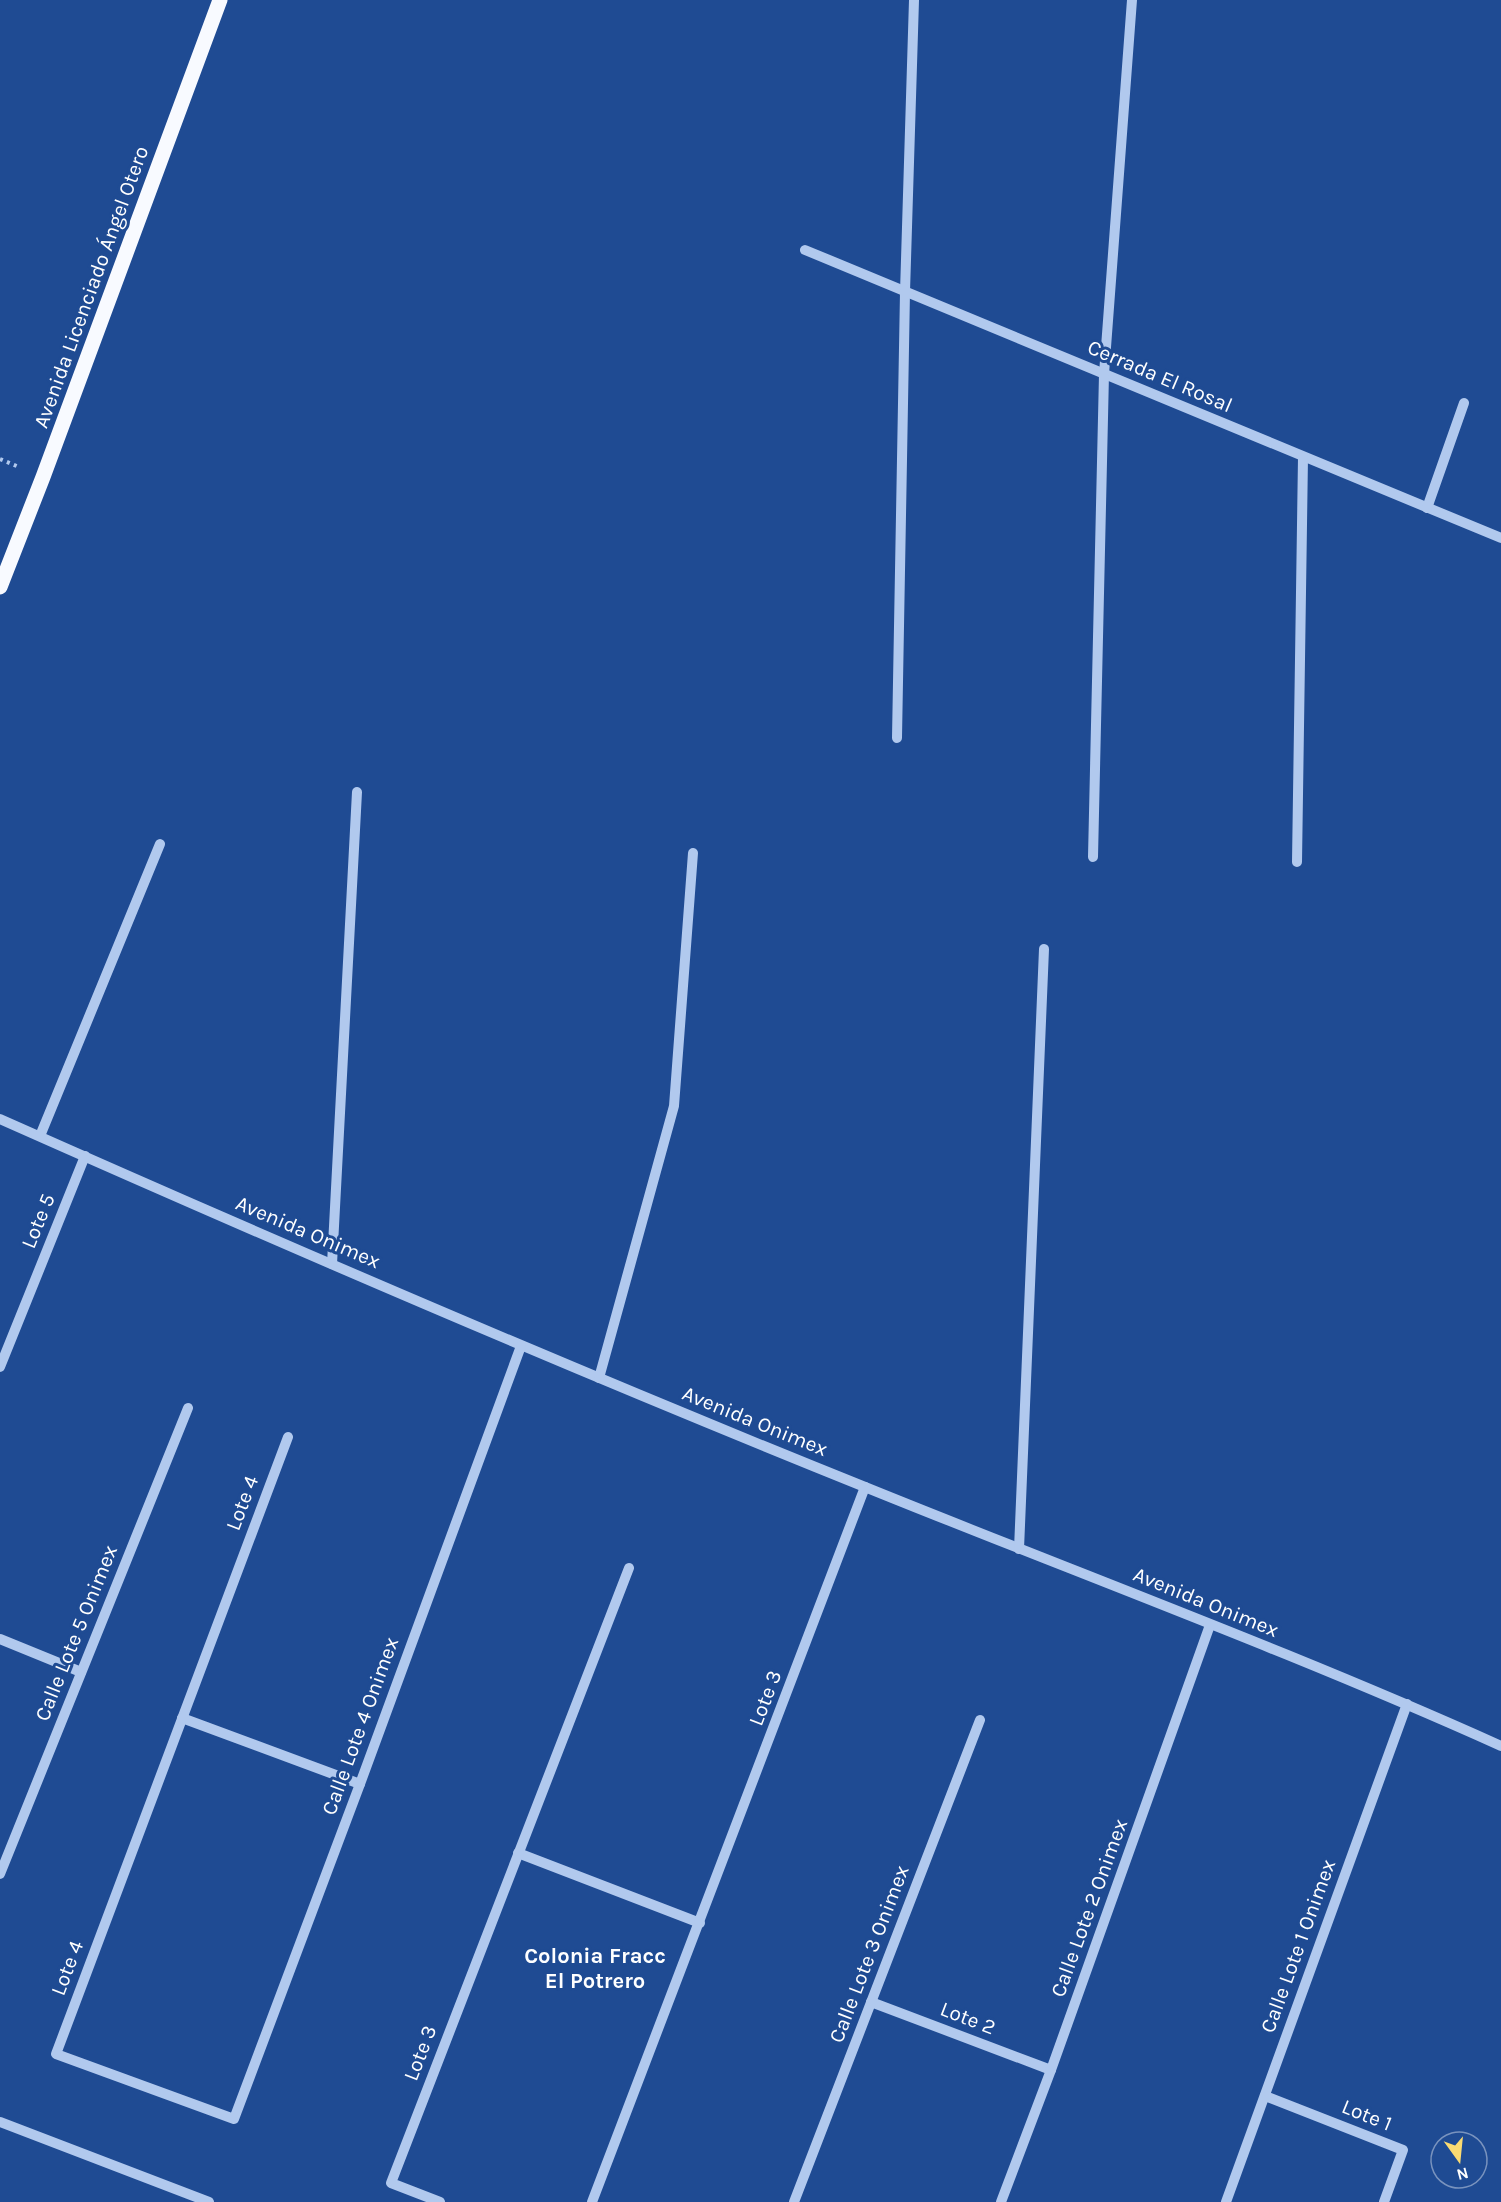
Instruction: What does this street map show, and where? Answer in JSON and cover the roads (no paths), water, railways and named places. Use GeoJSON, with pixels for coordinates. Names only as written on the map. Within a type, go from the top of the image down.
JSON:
{"type":"FeatureCollection","features":[{"type":"Feature","properties":{"kind":"main road","name":"Avenida Licenciado Ángel Otero"},"geometry":{"type":"LineString","coordinates":[[0,587],[220,0]]}},
{"type":"Feature","properties":{"kind":"street"},"geometry":{"type":"LineString","coordinates":[[897,738],[905,292],[914,0]]}},
{"type":"Feature","properties":{"kind":"street"},"geometry":{"type":"LineString","coordinates":[[1093,857],[1104,374],[1132,0]]}},
{"type":"Feature","properties":{"kind":"street","name":"Cerrada El Rosal"},"geometry":{"type":"LineString","coordinates":[[805,250],[1501,538]]}},
{"type":"Feature","properties":{"kind":"street"},"geometry":{"type":"LineString","coordinates":[[1427,508],[1464,403]]}},
{"type":"Feature","properties":{"kind":"street"},"geometry":{"type":"LineString","coordinates":[[1297,862],[1303,457]]}},
{"type":"Feature","properties":{"kind":"street"},"geometry":{"type":"LineString","coordinates":[[332,1264],[357,792]]}},
{"type":"Feature","properties":{"kind":"street"},"geometry":{"type":"LineString","coordinates":[[40,1136],[160,844]]}},
{"type":"Feature","properties":{"kind":"street"},"geometry":{"type":"LineString","coordinates":[[598,1378],[674,1106],[693,853]]}},
{"type":"Feature","properties":{"kind":"street"},"geometry":{"type":"LineString","coordinates":[[1019,1549],[1044,949]]}},
{"type":"Feature","properties":{"kind":"street","name":"Avenida Onimex"},"geometry":{"type":"LineString","coordinates":[[0,1119],[521,1346],[865,1487],[1407,1704],[1501,1746]]}},
{"type":"Feature","properties":{"kind":"street","name":"Lote 5"},"geometry":{"type":"LineString","coordinates":[[0,1367],[85,1156]]}},
{"type":"Feature","properties":{"kind":"street","name":"Calle Lote 4 Onimex"},"geometry":{"type":"LineString","coordinates":[[234,2119],[521,1346]]}},
{"type":"Feature","properties":{"kind":"street","name":"Calle Lote 5 Onimex"},"geometry":{"type":"LineString","coordinates":[[0,1874],[188,1408]]}},
{"type":"Feature","properties":{"kind":"street","name":"Lote 4"},"geometry":{"type":"LineString","coordinates":[[234,2119],[56,2054],[288,1437]]}},
{"type":"Feature","properties":{"kind":"street","name":"Lote 3"},"geometry":{"type":"LineString","coordinates":[[592,2202],[865,1487]]}},
{"type":"Feature","properties":{"kind":"street","name":"Lote 3"},"geometry":{"type":"LineString","coordinates":[[440,2202],[391,2183],[629,1568]]}},
{"type":"Feature","properties":{"kind":"street","name":"Calle Lote 2 Onimex"},"geometry":{"type":"LineString","coordinates":[[1001,2202],[1051,2070],[1210,1625]]}},
{"type":"Feature","properties":{"kind":"street"},"geometry":{"type":"LineString","coordinates":[[0,1639],[81,1672]]}},
{"type":"Feature","properties":{"kind":"street","name":"Calle Lote 1 Onimex"},"geometry":{"type":"LineString","coordinates":[[1226,2202],[1407,1704]]}},
{"type":"Feature","properties":{"kind":"street"},"geometry":{"type":"LineString","coordinates":[[182,1718],[360,1784]]}},
{"type":"Feature","properties":{"kind":"street","name":"Calle Lote 3 Onimex"},"geometry":{"type":"LineString","coordinates":[[794,2202],[980,1720]]}},
{"type":"Feature","properties":{"kind":"street"},"geometry":{"type":"LineString","coordinates":[[518,1854],[700,1923]]}},
{"type":"Feature","properties":{"kind":"street","name":"Lote 2"},"geometry":{"type":"LineString","coordinates":[[871,2002],[1051,2070]]}},
{"type":"Feature","properties":{"kind":"street","name":"Lote 1"},"geometry":{"type":"LineString","coordinates":[[1265,2096],[1403,2150],[1384,2202]]}},
{"type":"Feature","properties":{"kind":"street"},"geometry":{"type":"LineString","coordinates":[[0,2122],[209,2202]]}},
{"type":"Feature","properties":{"kind":"district","name":"Colonia Fracc El Potrero"},"geometry":{"type":"Point","coordinates":[595,1968]}}]}
